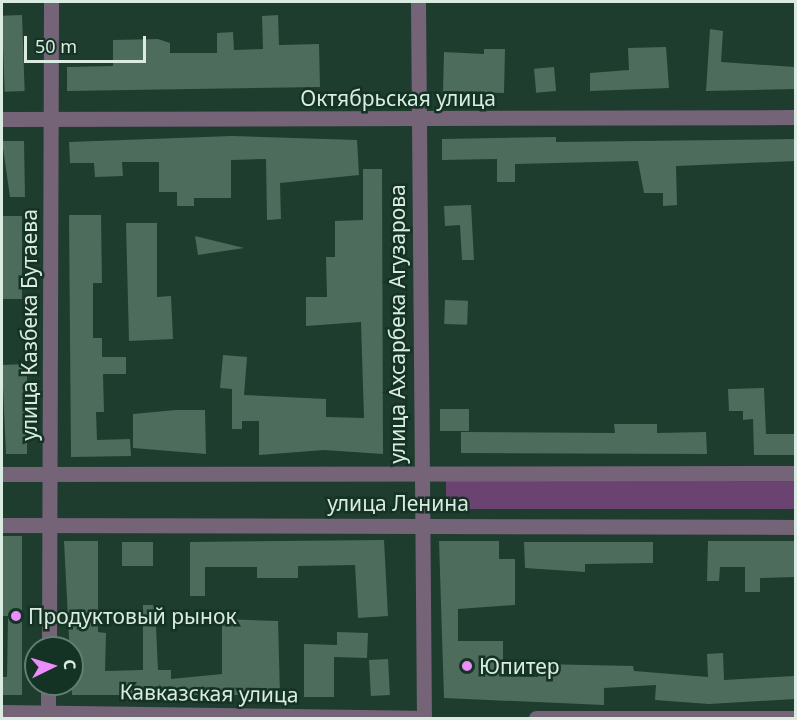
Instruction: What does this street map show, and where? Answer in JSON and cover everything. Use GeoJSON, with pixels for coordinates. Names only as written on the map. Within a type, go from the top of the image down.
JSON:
{"type":"FeatureCollection","features":[{"type":"Feature","properties":{"kind":"street","name":"улица Казбека Бутаева"},"geometry":{"type":"LineString","coordinates":[[49,636],[51,2]]}},
{"type":"Feature","properties":{"kind":"street","name":"улица Ахсарбека Агузарова"},"geometry":{"type":"LineString","coordinates":[[418,2],[418,471],[424,718]]}},
{"type":"Feature","properties":{"kind":"street","name":"Октябрьская улица"},"geometry":{"type":"LineString","coordinates":[[2,119],[417,120],[795,117]]}},
{"type":"Feature","properties":{"kind":"street","name":"улица Ленина"},"geometry":{"type":"LineString","coordinates":[[2,474],[418,471],[795,473]]}},
{"type":"Feature","properties":{"kind":"street","name":"улица Ленина"},"geometry":{"type":"LineString","coordinates":[[2,525],[795,526]]}},
{"type":"Feature","properties":{"kind":"street"},"geometry":{"type":"LineString","coordinates":[[48,696],[48,715]]}},
{"type":"Feature","properties":{"kind":"street","name":"Кавказская улица"},"geometry":{"type":"LineString","coordinates":[[2,712],[48,715],[415,718]]}},
{"type":"Feature","properties":{"kind":"street"},"geometry":{"type":"LineString","coordinates":[[536,718],[795,718]]}},
{"type":"Feature","properties":{"kind":"shaded area"},"geometry":{"type":"Polygon","coordinates":[[[446,480],[795,480],[795,509],[446,509],[446,480]]]}},
{"type":"Feature","properties":{"kind":"building"},"geometry":{"type":"Polygon","coordinates":[[[22,15],[25,91],[5,92],[2,16],[22,15]]]}},
{"type":"Feature","properties":{"kind":"building"},"geometry":{"type":"Polygon","coordinates":[[[278,15],[279,45],[319,44],[320,87],[67,91],[67,67],[113,66],[113,40],[158,39],[170,43],[170,53],[217,53],[217,33],[233,32],[234,50],[263,49],[262,16],[278,15]]]}},
{"type":"Feature","properties":{"kind":"building"},"geometry":{"type":"Polygon","coordinates":[[[710,29],[723,31],[721,62],[795,67],[795,89],[706,91],[710,29]]]}},
{"type":"Feature","properties":{"kind":"building"},"geometry":{"type":"Polygon","coordinates":[[[666,47],[669,88],[590,91],[590,73],[629,70],[628,48],[666,47]]]}},
{"type":"Feature","properties":{"kind":"building"},"geometry":{"type":"Polygon","coordinates":[[[484,49],[505,49],[504,93],[443,91],[444,52],[484,54],[484,49]]]}},
{"type":"Feature","properties":{"kind":"building"},"geometry":{"type":"Polygon","coordinates":[[[554,67],[556,91],[536,93],[534,69],[554,67]]]}},
{"type":"Feature","properties":{"kind":"building"},"geometry":{"type":"Polygon","coordinates":[[[232,136],[357,140],[359,175],[280,183],[281,219],[267,220],[266,159],[231,160],[231,198],[194,198],[194,206],[177,206],[177,192],[159,192],[159,162],[122,162],[123,176],[95,177],[94,163],[70,163],[69,142],[232,136]]]}},
{"type":"Feature","properties":{"kind":"building"},"geometry":{"type":"Polygon","coordinates":[[[556,137],[556,142],[795,139],[795,161],[676,166],[677,205],[663,206],[663,193],[644,193],[638,161],[515,164],[515,182],[497,182],[497,159],[442,160],[442,139],[556,137]]]}},
{"type":"Feature","properties":{"kind":"building"},"geometry":{"type":"Polygon","coordinates":[[[2,141],[24,141],[25,197],[10,197],[2,141]]]}},
{"type":"Feature","properties":{"kind":"building"},"geometry":{"type":"Polygon","coordinates":[[[363,169],[382,169],[383,454],[324,450],[259,455],[259,421],[242,421],[242,429],[232,429],[232,389],[220,388],[223,355],[247,357],[244,395],[326,399],[326,417],[364,418],[361,322],[306,326],[306,297],[327,297],[326,257],[335,257],[335,221],[363,220],[363,169]]]}},
{"type":"Feature","properties":{"kind":"building"},"geometry":{"type":"Polygon","coordinates":[[[471,205],[474,260],[462,260],[460,225],[445,226],[444,206],[471,205]]]}},
{"type":"Feature","properties":{"kind":"building"},"geometry":{"type":"Polygon","coordinates":[[[69,215],[101,215],[102,283],[93,283],[93,338],[102,338],[102,357],[126,357],[126,374],[103,374],[104,412],[96,412],[97,440],[130,439],[131,456],[71,457],[69,215]]]}},
{"type":"Feature","properties":{"kind":"building"},"geometry":{"type":"Polygon","coordinates":[[[2,216],[22,216],[22,299],[2,299],[2,216]]]}},
{"type":"Feature","properties":{"kind":"building"},"geometry":{"type":"Polygon","coordinates":[[[126,223],[157,223],[157,297],[171,296],[173,339],[129,341],[126,223]]]}},
{"type":"Feature","properties":{"kind":"building"},"geometry":{"type":"Polygon","coordinates":[[[195,236],[244,248],[198,255],[195,236]]]}},
{"type":"Feature","properties":{"kind":"building"},"geometry":{"type":"Polygon","coordinates":[[[445,300],[468,301],[467,325],[444,324],[445,300]]]}},
{"type":"Feature","properties":{"kind":"building"},"geometry":{"type":"Polygon","coordinates":[[[27,364],[27,454],[6,454],[2,365],[27,364]]]}},
{"type":"Feature","properties":{"kind":"building"},"geometry":{"type":"Polygon","coordinates":[[[764,388],[766,434],[795,434],[795,455],[754,455],[753,419],[743,420],[743,411],[729,411],[728,389],[764,388]]]}},
{"type":"Feature","properties":{"kind":"building"},"geometry":{"type":"Polygon","coordinates":[[[440,409],[469,409],[469,431],[440,431],[440,409]]]}},
{"type":"Feature","properties":{"kind":"building"},"geometry":{"type":"Polygon","coordinates":[[[205,410],[206,454],[133,448],[133,414],[205,410]]]}},
{"type":"Feature","properties":{"kind":"building"},"geometry":{"type":"Polygon","coordinates":[[[614,424],[657,424],[657,433],[706,432],[707,454],[461,453],[461,432],[615,433],[614,424]]]}},
{"type":"Feature","properties":{"kind":"building"},"geometry":{"type":"Polygon","coordinates":[[[2,536],[22,536],[22,695],[2,695],[2,677],[7,677],[8,616],[2,616],[2,536]]]}},
{"type":"Feature","properties":{"kind":"building"},"geometry":{"type":"Polygon","coordinates":[[[384,540],[388,616],[358,618],[355,565],[298,566],[298,578],[257,578],[257,567],[205,567],[205,596],[190,596],[190,542],[384,540]]]}},
{"type":"Feature","properties":{"kind":"building"},"geometry":{"type":"Polygon","coordinates":[[[64,541],[98,541],[98,632],[106,633],[105,671],[143,670],[143,605],[155,605],[158,670],[171,670],[171,679],[222,674],[222,619],[278,621],[280,695],[84,695],[84,636],[69,636],[64,541]]]}},
{"type":"Feature","properties":{"kind":"building"},"geometry":{"type":"Polygon","coordinates":[[[439,541],[499,541],[499,559],[515,559],[515,605],[458,609],[458,641],[503,641],[503,676],[538,677],[538,664],[633,666],[634,671],[708,677],[707,654],[723,653],[724,680],[795,676],[795,699],[709,704],[655,700],[656,685],[604,688],[604,705],[444,698],[439,541]]]}},
{"type":"Feature","properties":{"kind":"building"},"geometry":{"type":"Polygon","coordinates":[[[708,541],[795,541],[795,577],[760,578],[760,592],[745,592],[745,567],[720,567],[719,581],[707,581],[708,541]]]}},
{"type":"Feature","properties":{"kind":"building"},"geometry":{"type":"Polygon","coordinates":[[[122,542],[153,542],[153,566],[122,566],[122,542]]]}},
{"type":"Feature","properties":{"kind":"building"},"geometry":{"type":"Polygon","coordinates":[[[524,542],[653,542],[653,563],[585,564],[585,572],[525,568],[524,542]]]}},
{"type":"Feature","properties":{"kind":"building"},"geometry":{"type":"Polygon","coordinates":[[[337,632],[368,633],[367,658],[334,657],[334,697],[304,697],[304,644],[337,645],[337,632]]]}},
{"type":"Feature","properties":{"kind":"building"},"geometry":{"type":"Polygon","coordinates":[[[388,659],[390,695],[371,696],[369,660],[388,659]]]}},
{"type":"Feature","properties":{"kind":"place","name":"Продуктовый рынок"},"geometry":{"type":"Point","coordinates":[16,616]}},
{"type":"Feature","properties":{"kind":"place","name":"Юпитер"},"geometry":{"type":"Point","coordinates":[467,666]}}]}
